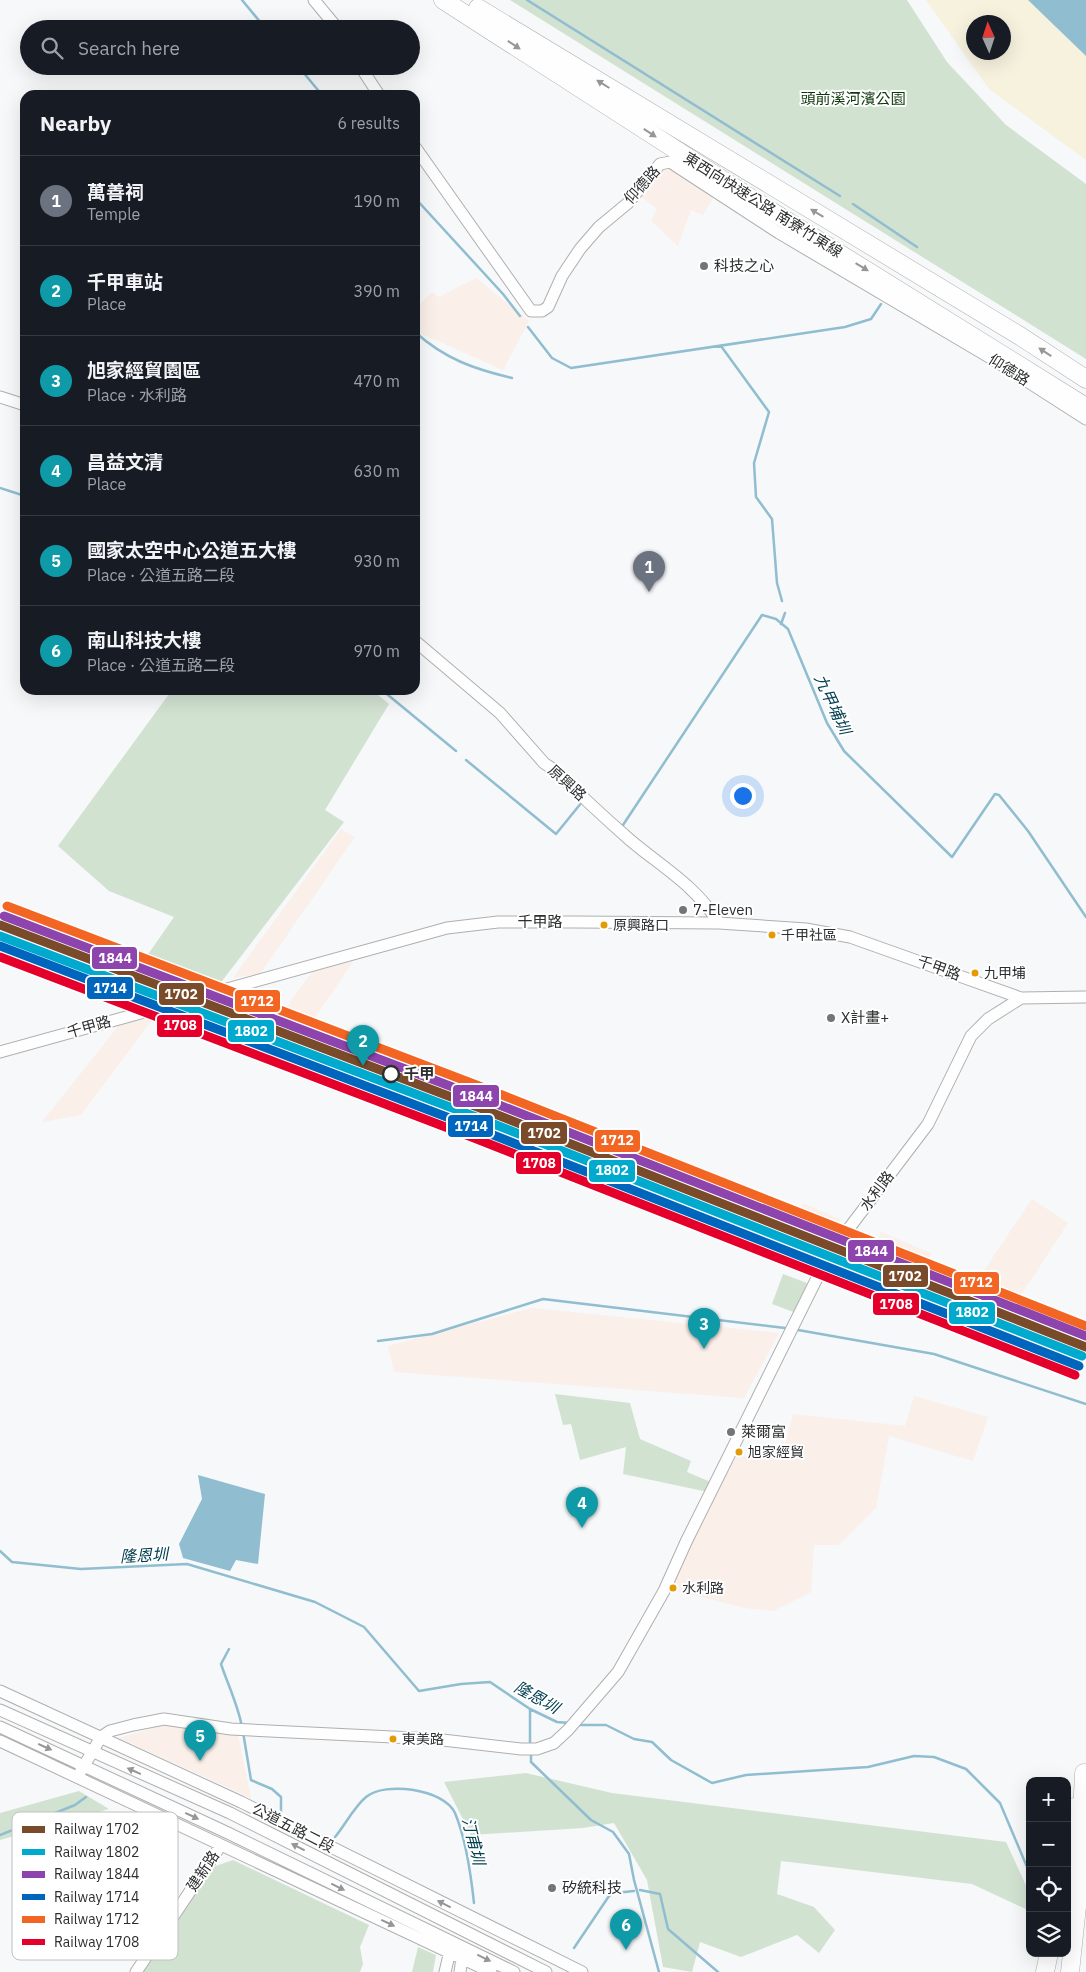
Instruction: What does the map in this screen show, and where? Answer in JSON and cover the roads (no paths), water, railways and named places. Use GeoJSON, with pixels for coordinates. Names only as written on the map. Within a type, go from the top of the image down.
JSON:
{"type":"FeatureCollection","features":[{"type":"Feature","properties":{"kind":"highway","name":"東西向快速公路 南寮竹東線"},"geometry":{"type":"LineString","coordinates":[[444,0],[771,212],[1086,407]]}},
{"type":"Feature","properties":{"kind":"highway","name":"東西向快速公路 南寮竹東線"},"geometry":{"type":"LineString","coordinates":[[466,0],[1003,326],[1086,379]]}},
{"type":"Feature","properties":{"kind":"highway"},"geometry":{"type":"LineString","coordinates":[[1071,1826],[1076,1799],[1085,1768]]}},
{"type":"Feature","properties":{"kind":"highway"},"geometry":{"type":"LineString","coordinates":[[1070,1972],[1079,1887],[1085,1768]]}},
{"type":"Feature","properties":{"kind":"highway"},"geometry":{"type":"LineString","coordinates":[[1045,1972],[1048,1957]]}},
{"type":"Feature","properties":{"kind":"street"},"geometry":{"type":"LineString","coordinates":[[314,0],[331,20]]}},
{"type":"Feature","properties":{"kind":"street"},"geometry":{"type":"LineString","coordinates":[[366,75],[376,90]]}},
{"type":"Feature","properties":{"kind":"street","name":"仰德路"},"geometry":{"type":"LineString","coordinates":[[420,153],[531,311],[542,312],[548,307],[562,276],[580,249],[599,227],[628,203],[660,164],[670,162],[795,242],[994,360],[1086,419]]}},
{"type":"Feature","properties":{"kind":"street"},"geometry":{"type":"LineString","coordinates":[[0,397],[20,403]]}},
{"type":"Feature","properties":{"kind":"street","name":"原興路"},"geometry":{"type":"LineString","coordinates":[[420,645],[500,713],[544,763],[557,772],[631,840],[691,887],[709,907],[719,923]]}},
{"type":"Feature","properties":{"kind":"street","name":"千甲路"},"geometry":{"type":"LineString","coordinates":[[0,1052],[447,928],[498,922],[719,923],[806,929],[850,937],[1021,998],[1086,997]]}},
{"type":"Feature","properties":{"kind":"street","name":"水利路"},"geometry":{"type":"LineString","coordinates":[[100,1737],[110,1731],[164,1719],[242,1729],[434,1739],[522,1749],[537,1749],[554,1743],[568,1730],[618,1672],[664,1591],[686,1542],[828,1256],[928,1124],[971,1036],[988,1019],[1021,998]]}},
{"type":"Feature","properties":{"kind":"street","name":"公道五路二段"},"geometry":{"type":"LineString","coordinates":[[0,1691],[241,1802],[582,1972]]}},
{"type":"Feature","properties":{"kind":"street","name":"公道五路二段"},"geometry":{"type":"LineString","coordinates":[[0,1710],[230,1813],[546,1972]]}},
{"type":"Feature","properties":{"kind":"street"},"geometry":{"type":"LineString","coordinates":[[0,1727],[84,1765],[514,1972]]}},
{"type":"Feature","properties":{"kind":"street"},"geometry":{"type":"LineString","coordinates":[[78,1776],[100,1737]]}},
{"type":"Feature","properties":{"kind":"street"},"geometry":{"type":"LineString","coordinates":[[0,1741],[153,1812]]}},
{"type":"Feature","properties":{"kind":"street"},"geometry":{"type":"LineString","coordinates":[[178,1824],[450,1951],[490,1972]]}},
{"type":"Feature","properties":{"kind":"street","name":"建新路"},"geometry":{"type":"LineString","coordinates":[[178,1909],[221,1845]]}},
{"type":"Feature","properties":{"kind":"street"},"geometry":{"type":"LineString","coordinates":[[466,1933],[525,1944]]}},
{"type":"Feature","properties":{"kind":"street"},"geometry":{"type":"LineString","coordinates":[[445,1972],[450,1951]]}},
{"type":"Feature","properties":{"kind":"street"},"geometry":{"type":"LineString","coordinates":[[460,1972],[462,1958]]}},
{"type":"Feature","properties":{"kind":"street","name":"建新路"},"geometry":{"type":"LineString","coordinates":[[136,1972],[144,1960]]}},
{"type":"Feature","properties":{"kind":"water"},"geometry":{"type":"Polygon","coordinates":[[[1028,0],[1086,0],[1086,56],[1028,0]]]}},
{"type":"Feature","properties":{"kind":"water"},"geometry":{"type":"Polygon","coordinates":[[[198,1475],[265,1494],[258,1564],[236,1560],[230,1571],[183,1558],[179,1544],[202,1499],[198,1475]]]}},
{"type":"Feature","properties":{"kind":"waterway"},"geometry":{"type":"LineString","coordinates":[[242,0],[259,20]]}},
{"type":"Feature","properties":{"kind":"waterway"},"geometry":{"type":"LineString","coordinates":[[527,0],[840,196]]}},
{"type":"Feature","properties":{"kind":"waterway"},"geometry":{"type":"LineString","coordinates":[[305,75],[318,90]]}},
{"type":"Feature","properties":{"kind":"waterway"},"geometry":{"type":"LineString","coordinates":[[420,203],[503,294],[520,316]]}},
{"type":"Feature","properties":{"kind":"waterway"},"geometry":{"type":"LineString","coordinates":[[853,204],[917,247]]}},
{"type":"Feature","properties":{"kind":"waterway"},"geometry":{"type":"LineString","coordinates":[[528,327],[552,358],[571,368],[845,327],[871,319],[881,304]]}},
{"type":"Feature","properties":{"kind":"waterway"},"geometry":{"type":"LineString","coordinates":[[420,336],[437,349],[460,362],[512,378]]}},
{"type":"Feature","properties":{"kind":"waterway"},"geometry":{"type":"LineString","coordinates":[[721,346],[769,412],[754,463],[756,497],[772,519],[777,583],[782,601]]}},
{"type":"Feature","properties":{"kind":"waterway","name":"九甲埔圳"},"geometry":{"type":"LineString","coordinates":[[0,488],[20,494]]}},
{"type":"Feature","properties":{"kind":"waterway"},"geometry":{"type":"LineString","coordinates":[[781,624],[785,613]]}},
{"type":"Feature","properties":{"kind":"waterway","name":"九甲埔圳"},"geometry":{"type":"LineString","coordinates":[[623,825],[762,615],[776,619],[788,629],[827,723],[844,751],[952,857],[995,794],[999,795],[1028,831],[1086,917]]}},
{"type":"Feature","properties":{"kind":"waterway"},"geometry":{"type":"LineString","coordinates":[[388,695],[456,751]]}},
{"type":"Feature","properties":{"kind":"waterway"},"geometry":{"type":"LineString","coordinates":[[466,760],[556,834],[582,802]]}},
{"type":"Feature","properties":{"kind":"waterway"},"geometry":{"type":"LineString","coordinates":[[378,1341],[432,1334],[543,1299],[785,1328]]}},
{"type":"Feature","properties":{"kind":"waterway"},"geometry":{"type":"LineString","coordinates":[[798,1330],[934,1354],[1086,1404]]}},
{"type":"Feature","properties":{"kind":"waterway","name":"隆恩圳"},"geometry":{"type":"LineString","coordinates":[[0,1551],[12,1562],[81,1569],[187,1564],[315,1602],[364,1627],[419,1691],[461,1684],[490,1682],[530,1709],[557,1722],[569,1723]]}},
{"type":"Feature","properties":{"kind":"waterway"},"geometry":{"type":"LineString","coordinates":[[229,1649],[221,1664],[242,1727]]}},
{"type":"Feature","properties":{"kind":"waterway"},"geometry":{"type":"LineString","coordinates":[[530,1709],[530,1745]]}},
{"type":"Feature","properties":{"kind":"waterway","name":"隆恩圳"},"geometry":{"type":"LineString","coordinates":[[577,1725],[606,1725],[634,1739],[652,1742],[671,1760],[712,1783],[746,1775],[868,1767],[914,1756],[934,1757],[966,1769],[1000,1803],[1027,1867]]}},
{"type":"Feature","properties":{"kind":"waterway"},"geometry":{"type":"LineString","coordinates":[[243,1732],[251,1780],[272,1789],[281,1797],[281,1812]]}},
{"type":"Feature","properties":{"kind":"waterway"},"geometry":{"type":"LineString","coordinates":[[531,1753],[531,1762],[591,1820],[613,1832],[629,1854],[634,1880],[659,1972]]}},
{"type":"Feature","properties":{"kind":"waterway","name":"汀甫圳"},"geometry":{"type":"LineString","coordinates":[[335,1837],[362,1801],[375,1792],[386,1789],[413,1790],[439,1798],[449,1805],[459,1823],[468,1857],[474,1903]]}},
{"type":"Feature","properties":{"kind":"waterway","name":"汀甫圳"},"geometry":{"type":"LineString","coordinates":[[58,1812],[75,1805],[86,1797]]}},
{"type":"Feature","properties":{"kind":"waterway","name":"汀甫圳"},"geometry":{"type":"LineString","coordinates":[[0,1835],[12,1830]]}},
{"type":"Feature","properties":{"kind":"waterway","name":"汀甫圳"},"geometry":{"type":"LineString","coordinates":[[640,1890],[660,1894],[668,1929],[718,1972]]}},
{"type":"Feature","properties":{"kind":"waterway","name":"汀甫圳"},"geometry":{"type":"LineString","coordinates":[[574,1948],[609,1896],[615,1893],[634,1891]]}},
{"type":"Feature","properties":{"kind":"rail line","name":"1712"},"geometry":{"type":"LineString","coordinates":[[7,906],[487,1089],[1086,1326]]}},
{"type":"Feature","properties":{"kind":"rail line","name":"1844"},"geometry":{"type":"LineString","coordinates":[[4,916],[484,1099],[1086,1336]]}},
{"type":"Feature","properties":{"kind":"rail line","name":"1702"},"geometry":{"type":"LineString","coordinates":[[0,925],[480,1108],[1086,1347]]}},
{"type":"Feature","properties":{"kind":"rail line","name":"1802"},"geometry":{"type":"LineString","coordinates":[[0,936],[476,1117],[1082,1356]]}},
{"type":"Feature","properties":{"kind":"rail line","name":"1714"},"geometry":{"type":"LineString","coordinates":[[0,946],[473,1127],[1079,1366]]}},
{"type":"Feature","properties":{"kind":"rail line","name":"1708"},"geometry":{"type":"LineString","coordinates":[[0,957],[469,1136],[1075,1375]]}},
{"type":"Feature","properties":{"kind":"place","name":"科技之心"},"geometry":{"type":"Point","coordinates":[704,266]}},
{"type":"Feature","properties":{"kind":"place","name":"萬善祠"},"geometry":{"type":"Point","coordinates":[649,592]}},
{"type":"Feature","properties":{"kind":"place","name":"7-Eleven"},"geometry":{"type":"Point","coordinates":[683,910]}},
{"type":"Feature","properties":{"kind":"place","name":"原興路口"},"geometry":{"type":"Point","coordinates":[604,925]}},
{"type":"Feature","properties":{"kind":"place","name":"千甲社區"},"geometry":{"type":"Point","coordinates":[772,935]}},
{"type":"Feature","properties":{"kind":"place","name":"九甲埔"},"geometry":{"type":"Point","coordinates":[975,973]}},
{"type":"Feature","properties":{"kind":"place","name":"X計畫+"},"geometry":{"type":"Point","coordinates":[831,1018]}},
{"type":"Feature","properties":{"kind":"place","name":"千甲車站"},"geometry":{"type":"Point","coordinates":[363,1066]}},
{"type":"Feature","properties":{"kind":"place","name":"千甲"},"geometry":{"type":"Point","coordinates":[391,1074]}},
{"type":"Feature","properties":{"kind":"place","name":"旭家經貿園區"},"geometry":{"type":"Point","coordinates":[704,1349]}},
{"type":"Feature","properties":{"kind":"place","name":"萊爾富"},"geometry":{"type":"Point","coordinates":[731,1432]}},
{"type":"Feature","properties":{"kind":"place","name":"旭家經貿"},"geometry":{"type":"Point","coordinates":[739,1452]}},
{"type":"Feature","properties":{"kind":"place","name":"昌益文清"},"geometry":{"type":"Point","coordinates":[582,1528]}},
{"type":"Feature","properties":{"kind":"place","name":"水利路"},"geometry":{"type":"Point","coordinates":[673,1588]}},
{"type":"Feature","properties":{"kind":"place","name":"東美路"},"geometry":{"type":"Point","coordinates":[393,1739]}},
{"type":"Feature","properties":{"kind":"place","name":"國家太空中心公道五大樓"},"geometry":{"type":"Point","coordinates":[200,1761]}},
{"type":"Feature","properties":{"kind":"place","name":"矽統科技"},"geometry":{"type":"Point","coordinates":[552,1888]}},
{"type":"Feature","properties":{"kind":"place","name":"南山科技大樓"},"geometry":{"type":"Point","coordinates":[626,1950]}},
{"type":"Feature","properties":{"kind":"park label","name":"頭前溪河濱公園"},"geometry":{"type":"Point","coordinates":[853,99]}}]}
